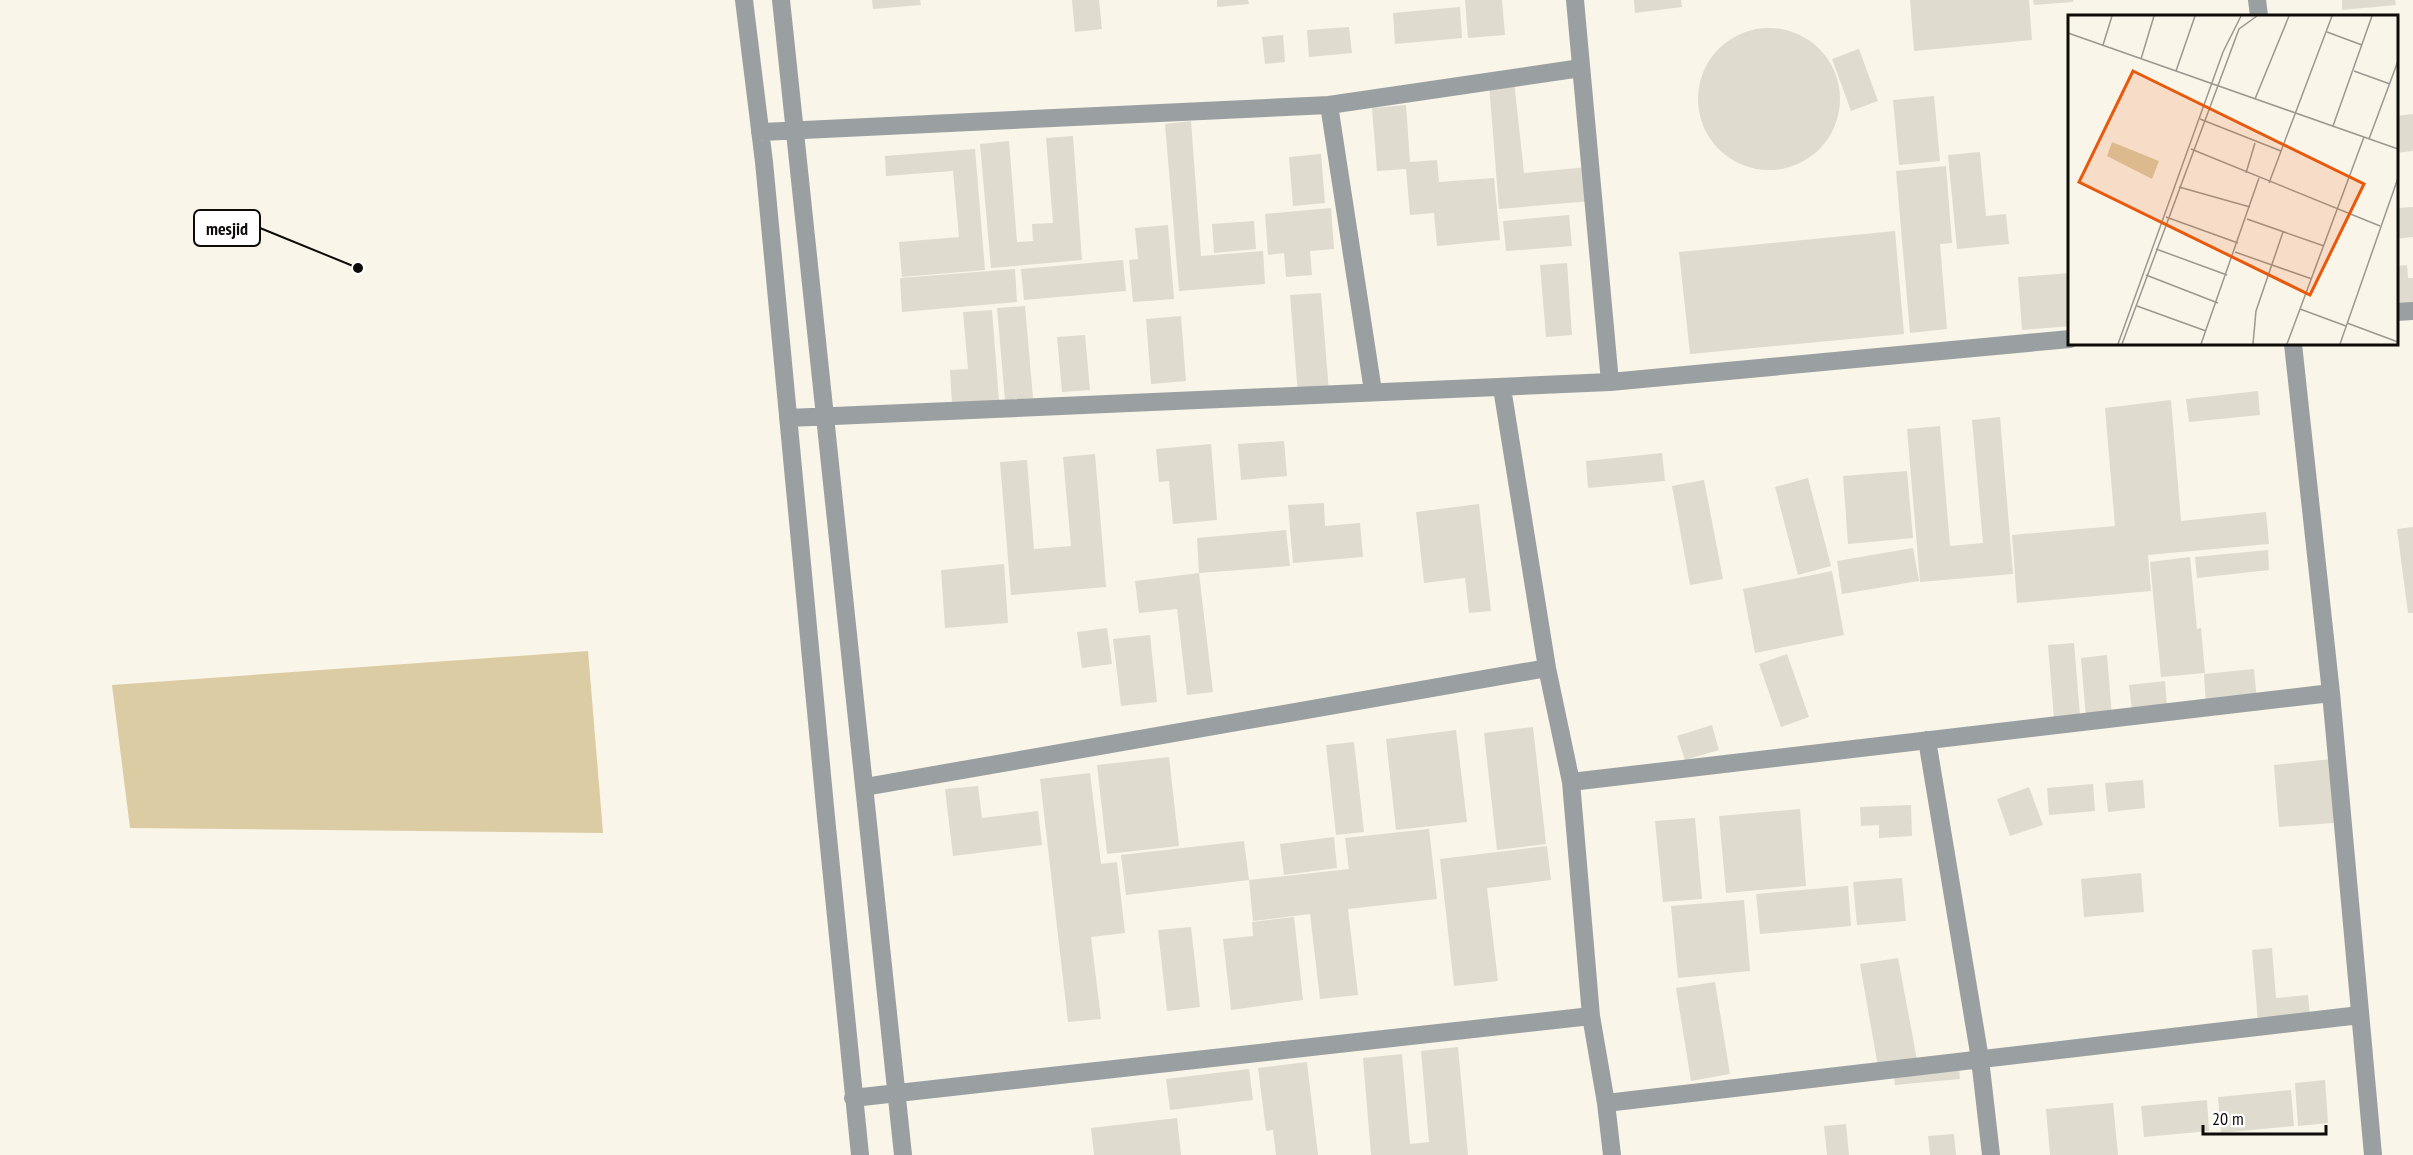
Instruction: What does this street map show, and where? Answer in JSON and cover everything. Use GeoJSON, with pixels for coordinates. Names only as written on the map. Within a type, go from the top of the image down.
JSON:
{"type":"FeatureCollection","features":[{"type":"Feature","properties":{"kind":"street"},"geometry":{"type":"LineString","coordinates":[[744,0],[760,132],[860,1155]]}},
{"type":"Feature","properties":{"kind":"street"},"geometry":{"type":"LineString","coordinates":[[781,0],[903,1155]]}},
{"type":"Feature","properties":{"kind":"street"},"geometry":{"type":"LineString","coordinates":[[1575,0],[1610,382]]}},
{"type":"Feature","properties":{"kind":"street"},"geometry":{"type":"LineString","coordinates":[[2257,0],[2259,15]]}},
{"type":"Feature","properties":{"kind":"street"},"geometry":{"type":"LineString","coordinates":[[760,132],[1329,105],[1581,68]]}},
{"type":"Feature","properties":{"kind":"street"},"geometry":{"type":"LineString","coordinates":[[1329,105],[1373,391]]}},
{"type":"Feature","properties":{"kind":"street"},"geometry":{"type":"LineString","coordinates":[[2398,312],[2413,311]]}},
{"type":"Feature","properties":{"kind":"street"},"geometry":{"type":"LineString","coordinates":[[788,418],[1610,382],[2068,339]]}},
{"type":"Feature","properties":{"kind":"street"},"geometry":{"type":"LineString","coordinates":[[2293,345],[2331,693],[2373,1155]]}},
{"type":"Feature","properties":{"kind":"street"},"geometry":{"type":"LineString","coordinates":[[1502,388],[1547,668],[1571,782],[1591,1016],[1606,1103],[1612,1155]]}},
{"type":"Feature","properties":{"kind":"street"},"geometry":{"type":"LineString","coordinates":[[865,787],[1547,668]]}},
{"type":"Feature","properties":{"kind":"street"},"geometry":{"type":"LineString","coordinates":[[1571,782],[2331,693]]}},
{"type":"Feature","properties":{"kind":"street"},"geometry":{"type":"LineString","coordinates":[[1927,740],[1980,1059],[1991,1155]]}},
{"type":"Feature","properties":{"kind":"street"},"geometry":{"type":"LineString","coordinates":[[1606,1103],[2360,1015]]}},
{"type":"Feature","properties":{"kind":"street"},"geometry":{"type":"LineString","coordinates":[[853,1098],[1591,1016]]}},
{"type":"Feature","properties":{"kind":"shaded area"},"geometry":{"type":"Polygon","coordinates":[[[588,651],[603,833],[130,828],[112,685],[588,651]]]}},
{"type":"Feature","properties":{"kind":"building"},"geometry":{"type":"Polygon","coordinates":[[[872,0],[920,0],[921,5],[873,9],[872,0]]]}},
{"type":"Feature","properties":{"kind":"building"},"geometry":{"type":"Polygon","coordinates":[[[1072,0],[1099,0],[1102,29],[1075,32],[1072,0]]]}},
{"type":"Feature","properties":{"kind":"building"},"geometry":{"type":"Polygon","coordinates":[[[1217,0],[1248,0],[1249,4],[1217,7],[1217,0]]]}},
{"type":"Feature","properties":{"kind":"building"},"geometry":{"type":"Polygon","coordinates":[[[1465,0],[1502,0],[1505,35],[1468,38],[1465,0]]]}},
{"type":"Feature","properties":{"kind":"building"},"geometry":{"type":"Polygon","coordinates":[[[1634,0],[1681,0],[1682,7],[1635,13],[1634,0]]]}},
{"type":"Feature","properties":{"kind":"building"},"geometry":{"type":"Polygon","coordinates":[[[1910,0],[2029,0],[2032,40],[1914,51],[1910,0]]]}},
{"type":"Feature","properties":{"kind":"building"},"geometry":{"type":"Polygon","coordinates":[[[2033,0],[2073,0],[2073,2],[2034,5],[2033,0]]]}},
{"type":"Feature","properties":{"kind":"building"},"geometry":{"type":"Polygon","coordinates":[[[2342,0],[2395,0],[2396,5],[2342,10],[2342,0]]]}},
{"type":"Feature","properties":{"kind":"building"},"geometry":{"type":"Polygon","coordinates":[[[1460,7],[1462,38],[1395,44],[1393,13],[1460,7]]]}},
{"type":"Feature","properties":{"kind":"building"},"geometry":{"type":"Polygon","coordinates":[[[1349,27],[1352,53],[1309,57],[1307,30],[1349,27]]]}},
{"type":"Feature","properties":{"kind":"building"},"geometry":{"type":"Polygon","coordinates":[[[1769,28],[1796,34],[1819,49],[1834,72],[1840,99],[1834,126],[1819,149],[1796,164],[1769,170],[1742,164],[1719,149],[1704,126],[1698,99],[1704,72],[1719,49],[1742,34],[1769,28]]]}},
{"type":"Feature","properties":{"kind":"building"},"geometry":{"type":"Polygon","coordinates":[[[1283,35],[1285,62],[1265,64],[1262,37],[1283,35]]]}},
{"type":"Feature","properties":{"kind":"building"},"geometry":{"type":"Polygon","coordinates":[[[1859,49],[1878,101],[1851,111],[1832,59],[1859,49]]]}},
{"type":"Feature","properties":{"kind":"building"},"geometry":{"type":"Polygon","coordinates":[[[1514,81],[1524,173],[1588,167],[1591,201],[1499,209],[1489,84],[1514,81]]]}},
{"type":"Feature","properties":{"kind":"building"},"geometry":{"type":"Polygon","coordinates":[[[1934,96],[1940,161],[1899,165],[1893,100],[1934,96]]]}},
{"type":"Feature","properties":{"kind":"building"},"geometry":{"type":"Polygon","coordinates":[[[1406,105],[1410,162],[1437,160],[1439,182],[1494,178],[1500,240],[1437,246],[1434,213],[1410,215],[1406,169],[1377,171],[1372,108],[1406,105]]]}},
{"type":"Feature","properties":{"kind":"building"},"geometry":{"type":"Polygon","coordinates":[[[2413,114],[2413,151],[2398,153],[2398,116],[2413,114]]]}},
{"type":"Feature","properties":{"kind":"building"},"geometry":{"type":"Polygon","coordinates":[[[1191,121],[1201,256],[1263,251],[1265,284],[1179,291],[1165,124],[1191,121]]]}},
{"type":"Feature","properties":{"kind":"building"},"geometry":{"type":"Polygon","coordinates":[[[1073,136],[1082,260],[991,268],[980,144],[1009,141],[1017,242],[1033,241],[1032,224],[1053,223],[1046,138],[1073,136]]]}},
{"type":"Feature","properties":{"kind":"building"},"geometry":{"type":"Polygon","coordinates":[[[975,149],[985,270],[902,277],[899,242],[959,237],[953,171],[886,176],[885,156],[975,149]]]}},
{"type":"Feature","properties":{"kind":"building"},"geometry":{"type":"Polygon","coordinates":[[[1980,152],[1986,216],[2006,214],[2009,244],[1957,249],[1948,155],[1980,152]]]}},
{"type":"Feature","properties":{"kind":"building"},"geometry":{"type":"Polygon","coordinates":[[[1321,154],[1325,203],[1293,206],[1289,157],[1321,154]]]}},
{"type":"Feature","properties":{"kind":"building"},"geometry":{"type":"Polygon","coordinates":[[[1946,166],[1952,243],[1940,244],[1947,329],[1910,333],[1896,171],[1946,166]]]}},
{"type":"Feature","properties":{"kind":"building"},"geometry":{"type":"Polygon","coordinates":[[[2413,207],[2413,237],[2398,239],[2398,208],[2413,207]]]}},
{"type":"Feature","properties":{"kind":"building"},"geometry":{"type":"Polygon","coordinates":[[[1331,208],[1334,249],[1310,251],[1312,275],[1286,277],[1284,253],[1268,255],[1265,214],[1331,208]]]}},
{"type":"Feature","properties":{"kind":"building"},"geometry":{"type":"Polygon","coordinates":[[[1569,215],[1572,246],[1506,251],[1503,221],[1569,215]]]}},
{"type":"Feature","properties":{"kind":"building"},"geometry":{"type":"Polygon","coordinates":[[[1254,221],[1256,249],[1214,253],[1212,224],[1254,221]]]}},
{"type":"Feature","properties":{"kind":"building"},"geometry":{"type":"Polygon","coordinates":[[[1168,225],[1174,299],[1133,302],[1129,260],[1138,259],[1135,228],[1168,225]]]}},
{"type":"Feature","properties":{"kind":"building"},"geometry":{"type":"Polygon","coordinates":[[[1895,231],[1904,334],[1690,354],[1679,252],[1895,231]]]}},
{"type":"Feature","properties":{"kind":"building"},"geometry":{"type":"Polygon","coordinates":[[[1123,260],[1126,291],[1024,300],[1021,269],[1123,260]]]}},
{"type":"Feature","properties":{"kind":"building"},"geometry":{"type":"Polygon","coordinates":[[[1567,263],[1572,335],[1546,337],[1540,265],[1567,263]]]}},
{"type":"Feature","properties":{"kind":"building"},"geometry":{"type":"Polygon","coordinates":[[[2407,265],[2408,278],[2413,278],[2413,309],[2398,311],[2398,266],[2407,265]]]}},
{"type":"Feature","properties":{"kind":"building"},"geometry":{"type":"Polygon","coordinates":[[[1015,269],[1017,302],[902,312],[900,278],[1015,269]]]}},
{"type":"Feature","properties":{"kind":"building"},"geometry":{"type":"Polygon","coordinates":[[[2068,273],[2068,326],[2022,330],[2018,277],[2068,273]]]}},
{"type":"Feature","properties":{"kind":"building"},"geometry":{"type":"Polygon","coordinates":[[[1321,293],[1329,392],[1298,395],[1290,295],[1321,293]]]}},
{"type":"Feature","properties":{"kind":"building"},"geometry":{"type":"Polygon","coordinates":[[[1025,306],[1033,398],[1005,400],[997,308],[1025,306]]]}},
{"type":"Feature","properties":{"kind":"building"},"geometry":{"type":"Polygon","coordinates":[[[992,310],[999,401],[952,404],[950,370],[968,369],[963,312],[992,310]]]}},
{"type":"Feature","properties":{"kind":"building"},"geometry":{"type":"Polygon","coordinates":[[[1181,316],[1186,381],[1151,384],[1146,319],[1181,316]]]}},
{"type":"Feature","properties":{"kind":"building"},"geometry":{"type":"Polygon","coordinates":[[[1085,335],[1090,390],[1062,392],[1057,337],[1085,335]]]}},
{"type":"Feature","properties":{"kind":"building"},"geometry":{"type":"Polygon","coordinates":[[[2258,391],[2260,415],[2189,422],[2186,399],[2258,391]]]}},
{"type":"Feature","properties":{"kind":"building"},"geometry":{"type":"Polygon","coordinates":[[[2171,400],[2181,521],[2266,512],[2269,544],[2148,555],[2151,591],[2017,603],[2012,535],[2115,526],[2105,408],[2171,400]]]}},
{"type":"Feature","properties":{"kind":"building"},"geometry":{"type":"Polygon","coordinates":[[[2000,417],[2013,574],[1920,582],[1907,429],[1940,426],[1950,546],[1983,543],[1972,420],[2000,417]]]}},
{"type":"Feature","properties":{"kind":"building"},"geometry":{"type":"Polygon","coordinates":[[[1284,441],[1287,476],[1241,480],[1238,444],[1284,441]]]}},
{"type":"Feature","properties":{"kind":"building"},"geometry":{"type":"Polygon","coordinates":[[[1211,444],[1217,520],[1173,524],[1169,481],[1159,482],[1156,449],[1211,444]]]}},
{"type":"Feature","properties":{"kind":"building"},"geometry":{"type":"Polygon","coordinates":[[[1662,453],[1665,481],[1588,488],[1586,461],[1662,453]]]}},
{"type":"Feature","properties":{"kind":"building"},"geometry":{"type":"Polygon","coordinates":[[[1095,454],[1106,587],[1011,595],[1000,462],[1027,460],[1034,549],[1071,546],[1063,457],[1095,454]]]}},
{"type":"Feature","properties":{"kind":"building"},"geometry":{"type":"Polygon","coordinates":[[[1907,471],[1913,538],[1848,544],[1843,476],[1907,471]]]}},
{"type":"Feature","properties":{"kind":"building"},"geometry":{"type":"Polygon","coordinates":[[[1808,478],[1831,566],[1798,575],[1775,487],[1808,478]]]}},
{"type":"Feature","properties":{"kind":"building"},"geometry":{"type":"Polygon","coordinates":[[[1704,480],[1723,579],[1690,585],[1672,486],[1704,480]]]}},
{"type":"Feature","properties":{"kind":"building"},"geometry":{"type":"Polygon","coordinates":[[[1324,503],[1325,526],[1360,523],[1363,557],[1293,563],[1288,505],[1324,503]]]}},
{"type":"Feature","properties":{"kind":"building"},"geometry":{"type":"Polygon","coordinates":[[[1479,504],[1491,611],[1469,613],[1465,578],[1424,583],[1416,512],[1479,504]]]}},
{"type":"Feature","properties":{"kind":"building"},"geometry":{"type":"Polygon","coordinates":[[[2413,527],[2413,613],[2408,613],[2397,529],[2413,527]]]}},
{"type":"Feature","properties":{"kind":"building"},"geometry":{"type":"Polygon","coordinates":[[[1286,530],[1290,566],[1199,573],[1197,538],[1286,530]]]}},
{"type":"Feature","properties":{"kind":"building"},"geometry":{"type":"Polygon","coordinates":[[[1913,548],[1919,581],[1842,594],[1837,561],[1913,548]]]}},
{"type":"Feature","properties":{"kind":"building"},"geometry":{"type":"Polygon","coordinates":[[[2268,550],[2269,570],[2197,578],[2195,557],[2268,550]]]}},
{"type":"Feature","properties":{"kind":"building"},"geometry":{"type":"Polygon","coordinates":[[[2190,557],[2197,629],[2201,628],[2205,673],[2161,677],[2150,562],[2190,557]]]}},
{"type":"Feature","properties":{"kind":"building"},"geometry":{"type":"Polygon","coordinates":[[[1004,564],[1008,623],[945,628],[941,570],[1004,564]]]}},
{"type":"Feature","properties":{"kind":"building"},"geometry":{"type":"Polygon","coordinates":[[[1832,571],[1844,635],[1755,653],[1743,589],[1832,571]]]}},
{"type":"Feature","properties":{"kind":"building"},"geometry":{"type":"Polygon","coordinates":[[[1199,573],[1213,692],[1187,695],[1177,609],[1139,613],[1135,581],[1199,573]]]}},
{"type":"Feature","properties":{"kind":"building"},"geometry":{"type":"Polygon","coordinates":[[[1107,628],[1112,664],[1082,668],[1077,632],[1107,628]]]}},
{"type":"Feature","properties":{"kind":"building"},"geometry":{"type":"Polygon","coordinates":[[[1150,635],[1157,702],[1121,706],[1113,639],[1150,635]]]}},
{"type":"Feature","properties":{"kind":"building"},"geometry":{"type":"Polygon","coordinates":[[[2074,643],[2080,716],[2054,718],[2048,645],[2074,643]]]}},
{"type":"Feature","properties":{"kind":"building"},"geometry":{"type":"Polygon","coordinates":[[[1787,654],[1809,717],[1781,727],[1759,664],[1787,654]]]}},
{"type":"Feature","properties":{"kind":"building"},"geometry":{"type":"Polygon","coordinates":[[[2107,655],[2112,716],[2086,718],[2081,658],[2107,655]]]}},
{"type":"Feature","properties":{"kind":"building"},"geometry":{"type":"Polygon","coordinates":[[[2254,669],[2257,702],[2206,706],[2204,674],[2254,669]]]}},
{"type":"Feature","properties":{"kind":"building"},"geometry":{"type":"Polygon","coordinates":[[[2165,681],[2167,708],[2132,711],[2129,685],[2165,681]]]}},
{"type":"Feature","properties":{"kind":"building"},"geometry":{"type":"Polygon","coordinates":[[[1712,725],[1719,750],[1685,760],[1677,736],[1712,725]]]}},
{"type":"Feature","properties":{"kind":"building"},"geometry":{"type":"Polygon","coordinates":[[[1533,727],[1546,844],[1497,850],[1484,733],[1533,727]]]}},
{"type":"Feature","properties":{"kind":"building"},"geometry":{"type":"Polygon","coordinates":[[[1456,730],[1467,822],[1396,830],[1386,739],[1456,730]]]}},
{"type":"Feature","properties":{"kind":"building"},"geometry":{"type":"Polygon","coordinates":[[[1354,742],[1364,832],[1336,835],[1326,745],[1354,742]]]}},
{"type":"Feature","properties":{"kind":"building"},"geometry":{"type":"Polygon","coordinates":[[[1169,757],[1179,846],[1107,854],[1097,765],[1169,757]]]}},
{"type":"Feature","properties":{"kind":"building"},"geometry":{"type":"Polygon","coordinates":[[[2342,758],[2347,822],[2279,827],[2274,765],[2342,758]]]}},
{"type":"Feature","properties":{"kind":"building"},"geometry":{"type":"Polygon","coordinates":[[[1090,773],[1101,864],[1117,862],[1125,933],[1091,937],[1101,1019],[1068,1022],[1040,779],[1090,773]]]}},
{"type":"Feature","properties":{"kind":"building"},"geometry":{"type":"Polygon","coordinates":[[[2143,780],[2145,808],[2108,812],[2105,783],[2143,780]]]}},
{"type":"Feature","properties":{"kind":"building"},"geometry":{"type":"Polygon","coordinates":[[[2093,784],[2095,811],[2049,815],[2047,788],[2093,784]]]}},
{"type":"Feature","properties":{"kind":"building"},"geometry":{"type":"Polygon","coordinates":[[[978,786],[982,818],[1038,811],[1042,845],[953,856],[945,789],[978,786]]]}},
{"type":"Feature","properties":{"kind":"building"},"geometry":{"type":"Polygon","coordinates":[[[2029,787],[2043,825],[2010,836],[1997,799],[2029,787]]]}},
{"type":"Feature","properties":{"kind":"building"},"geometry":{"type":"Polygon","coordinates":[[[1911,805],[1912,836],[1879,838],[1879,825],[1861,826],[1860,807],[1911,805]]]}},
{"type":"Feature","properties":{"kind":"building"},"geometry":{"type":"Polygon","coordinates":[[[1800,809],[1806,886],[1726,893],[1719,816],[1800,809]]]}},
{"type":"Feature","properties":{"kind":"building"},"geometry":{"type":"Polygon","coordinates":[[[1695,818],[1702,899],[1663,902],[1655,821],[1695,818]]]}},
{"type":"Feature","properties":{"kind":"building"},"geometry":{"type":"Polygon","coordinates":[[[1429,829],[1437,899],[1348,909],[1358,995],[1320,999],[1310,914],[1253,921],[1249,880],[1349,869],[1345,838],[1429,829]]]}},
{"type":"Feature","properties":{"kind":"building"},"geometry":{"type":"Polygon","coordinates":[[[1334,837],[1337,868],[1284,875],[1280,844],[1334,837]]]}},
{"type":"Feature","properties":{"kind":"building"},"geometry":{"type":"Polygon","coordinates":[[[1244,841],[1249,880],[1126,895],[1121,855],[1244,841]]]}},
{"type":"Feature","properties":{"kind":"building"},"geometry":{"type":"Polygon","coordinates":[[[1547,846],[1551,880],[1487,888],[1498,981],[1454,986],[1440,859],[1547,846]]]}},
{"type":"Feature","properties":{"kind":"building"},"geometry":{"type":"Polygon","coordinates":[[[2141,873],[2144,912],[2084,917],[2081,879],[2141,873]]]}},
{"type":"Feature","properties":{"kind":"building"},"geometry":{"type":"Polygon","coordinates":[[[1902,878],[1906,921],[1857,925],[1853,882],[1902,878]]]}},
{"type":"Feature","properties":{"kind":"building"},"geometry":{"type":"Polygon","coordinates":[[[1848,886],[1851,926],[1760,934],[1756,894],[1848,886]]]}},
{"type":"Feature","properties":{"kind":"building"},"geometry":{"type":"Polygon","coordinates":[[[1744,900],[1750,971],[1678,978],[1671,906],[1744,900]]]}},
{"type":"Feature","properties":{"kind":"building"},"geometry":{"type":"Polygon","coordinates":[[[1294,917],[1303,1000],[1231,1010],[1223,939],[1253,936],[1252,922],[1294,917]]]}},
{"type":"Feature","properties":{"kind":"building"},"geometry":{"type":"Polygon","coordinates":[[[1191,927],[1200,1007],[1167,1011],[1158,930],[1191,927]]]}},
{"type":"Feature","properties":{"kind":"building"},"geometry":{"type":"Polygon","coordinates":[[[2272,948],[2276,998],[2308,995],[2311,1030],[2259,1034],[2252,950],[2272,948]]]}},
{"type":"Feature","properties":{"kind":"building"},"geometry":{"type":"Polygon","coordinates":[[[1898,958],[1917,1060],[1878,1067],[1860,964],[1898,958]]]}},
{"type":"Feature","properties":{"kind":"building"},"geometry":{"type":"Polygon","coordinates":[[[1715,982],[1730,1074],[1691,1081],[1676,988],[1715,982]]]}},
{"type":"Feature","properties":{"kind":"building"},"geometry":{"type":"Polygon","coordinates":[[[1458,1047],[1468,1155],[1371,1155],[1363,1058],[1402,1054],[1410,1144],[1429,1142],[1421,1051],[1458,1047]]]}},
{"type":"Feature","properties":{"kind":"building"},"geometry":{"type":"Polygon","coordinates":[[[1958,1060],[1960,1079],[1895,1085],[1893,1066],[1958,1060]]]}},
{"type":"Feature","properties":{"kind":"building"},"geometry":{"type":"Polygon","coordinates":[[[1307,1062],[1318,1155],[1276,1155],[1273,1130],[1266,1131],[1258,1068],[1307,1062]]]}},
{"type":"Feature","properties":{"kind":"building"},"geometry":{"type":"Polygon","coordinates":[[[1249,1069],[1253,1100],[1170,1110],[1166,1079],[1249,1069]]]}},
{"type":"Feature","properties":{"kind":"building"},"geometry":{"type":"Polygon","coordinates":[[[2325,1080],[2328,1123],[2298,1126],[2295,1083],[2325,1080]]]}},
{"type":"Feature","properties":{"kind":"building"},"geometry":{"type":"Polygon","coordinates":[[[2291,1090],[2294,1126],[2221,1133],[2218,1097],[2291,1090]]]}},
{"type":"Feature","properties":{"kind":"building"},"geometry":{"type":"Polygon","coordinates":[[[2207,1100],[2209,1131],[2144,1137],[2141,1106],[2207,1100]]]}},
{"type":"Feature","properties":{"kind":"building"},"geometry":{"type":"Polygon","coordinates":[[[2113,1103],[2118,1155],[2050,1155],[2046,1109],[2113,1103]]]}},
{"type":"Feature","properties":{"kind":"building"},"geometry":{"type":"Polygon","coordinates":[[[1177,1118],[1181,1155],[1094,1155],[1091,1128],[1177,1118]]]}},
{"type":"Feature","properties":{"kind":"building"},"geometry":{"type":"Polygon","coordinates":[[[1846,1124],[1849,1155],[1827,1155],[1824,1126],[1846,1124]]]}},
{"type":"Feature","properties":{"kind":"building"},"geometry":{"type":"Polygon","coordinates":[[[1954,1134],[1956,1155],[1930,1155],[1928,1136],[1954,1134]]]}},
{"type":"Feature","properties":{"kind":"place","name":"mesjid"},"geometry":{"type":"Point","coordinates":[358,268]}}]}
